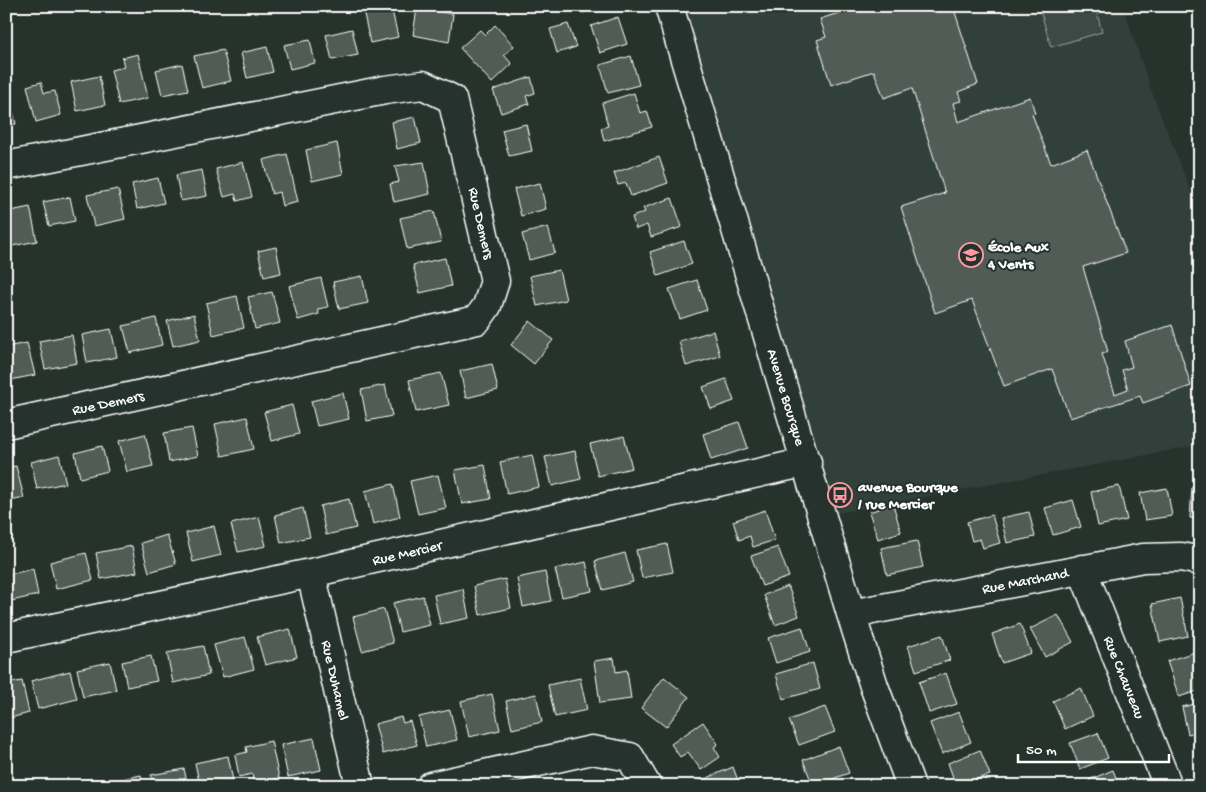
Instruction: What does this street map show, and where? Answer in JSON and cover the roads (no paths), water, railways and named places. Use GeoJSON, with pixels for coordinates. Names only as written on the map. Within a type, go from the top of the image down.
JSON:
{"type":"FeatureCollection","features":[{"type":"Feature","properties":{"kind":"street","name":"Avenue Bourque"},"geometry":{"type":"LineString","coordinates":[[669,6],[851,614],[874,686],[911,786]]}},
{"type":"Feature","properties":{"kind":"street","name":"Rue Demers"},"geometry":{"type":"LineString","coordinates":[[6,166],[384,90],[423,86],[452,99],[495,281],[487,306],[477,320],[6,424]]}},
{"type":"Feature","properties":{"kind":"street","name":"Rue Mercier"},"geometry":{"type":"LineString","coordinates":[[6,638],[312,573],[806,462]]}},
{"type":"Feature","properties":{"kind":"street","name":"Rue Marchand"},"geometry":{"type":"LineString","coordinates":[[851,614],[1143,558],[1181,557],[1200,561]]}},
{"type":"Feature","properties":{"kind":"street","name":"Rue Chauveau"},"geometry":{"type":"LineString","coordinates":[[1082,569],[1168,786]]}},
{"type":"Feature","properties":{"kind":"street","name":"Rue Duhamel"},"geometry":{"type":"LineString","coordinates":[[312,573],[360,786]]}},
{"type":"Feature","properties":{"kind":"street"},"geometry":{"type":"LineString","coordinates":[[431,786],[592,750],[630,758],[647,786]]}},
{"type":"Feature","properties":{"kind":"place","name":"École Aux 4 Vents"},"geometry":{"type":"Point","coordinates":[971,255]}},
{"type":"Feature","properties":{"kind":"place","name":"avenue Bourque / rue Mercier"},"geometry":{"type":"Point","coordinates":[840,495]}}]}
